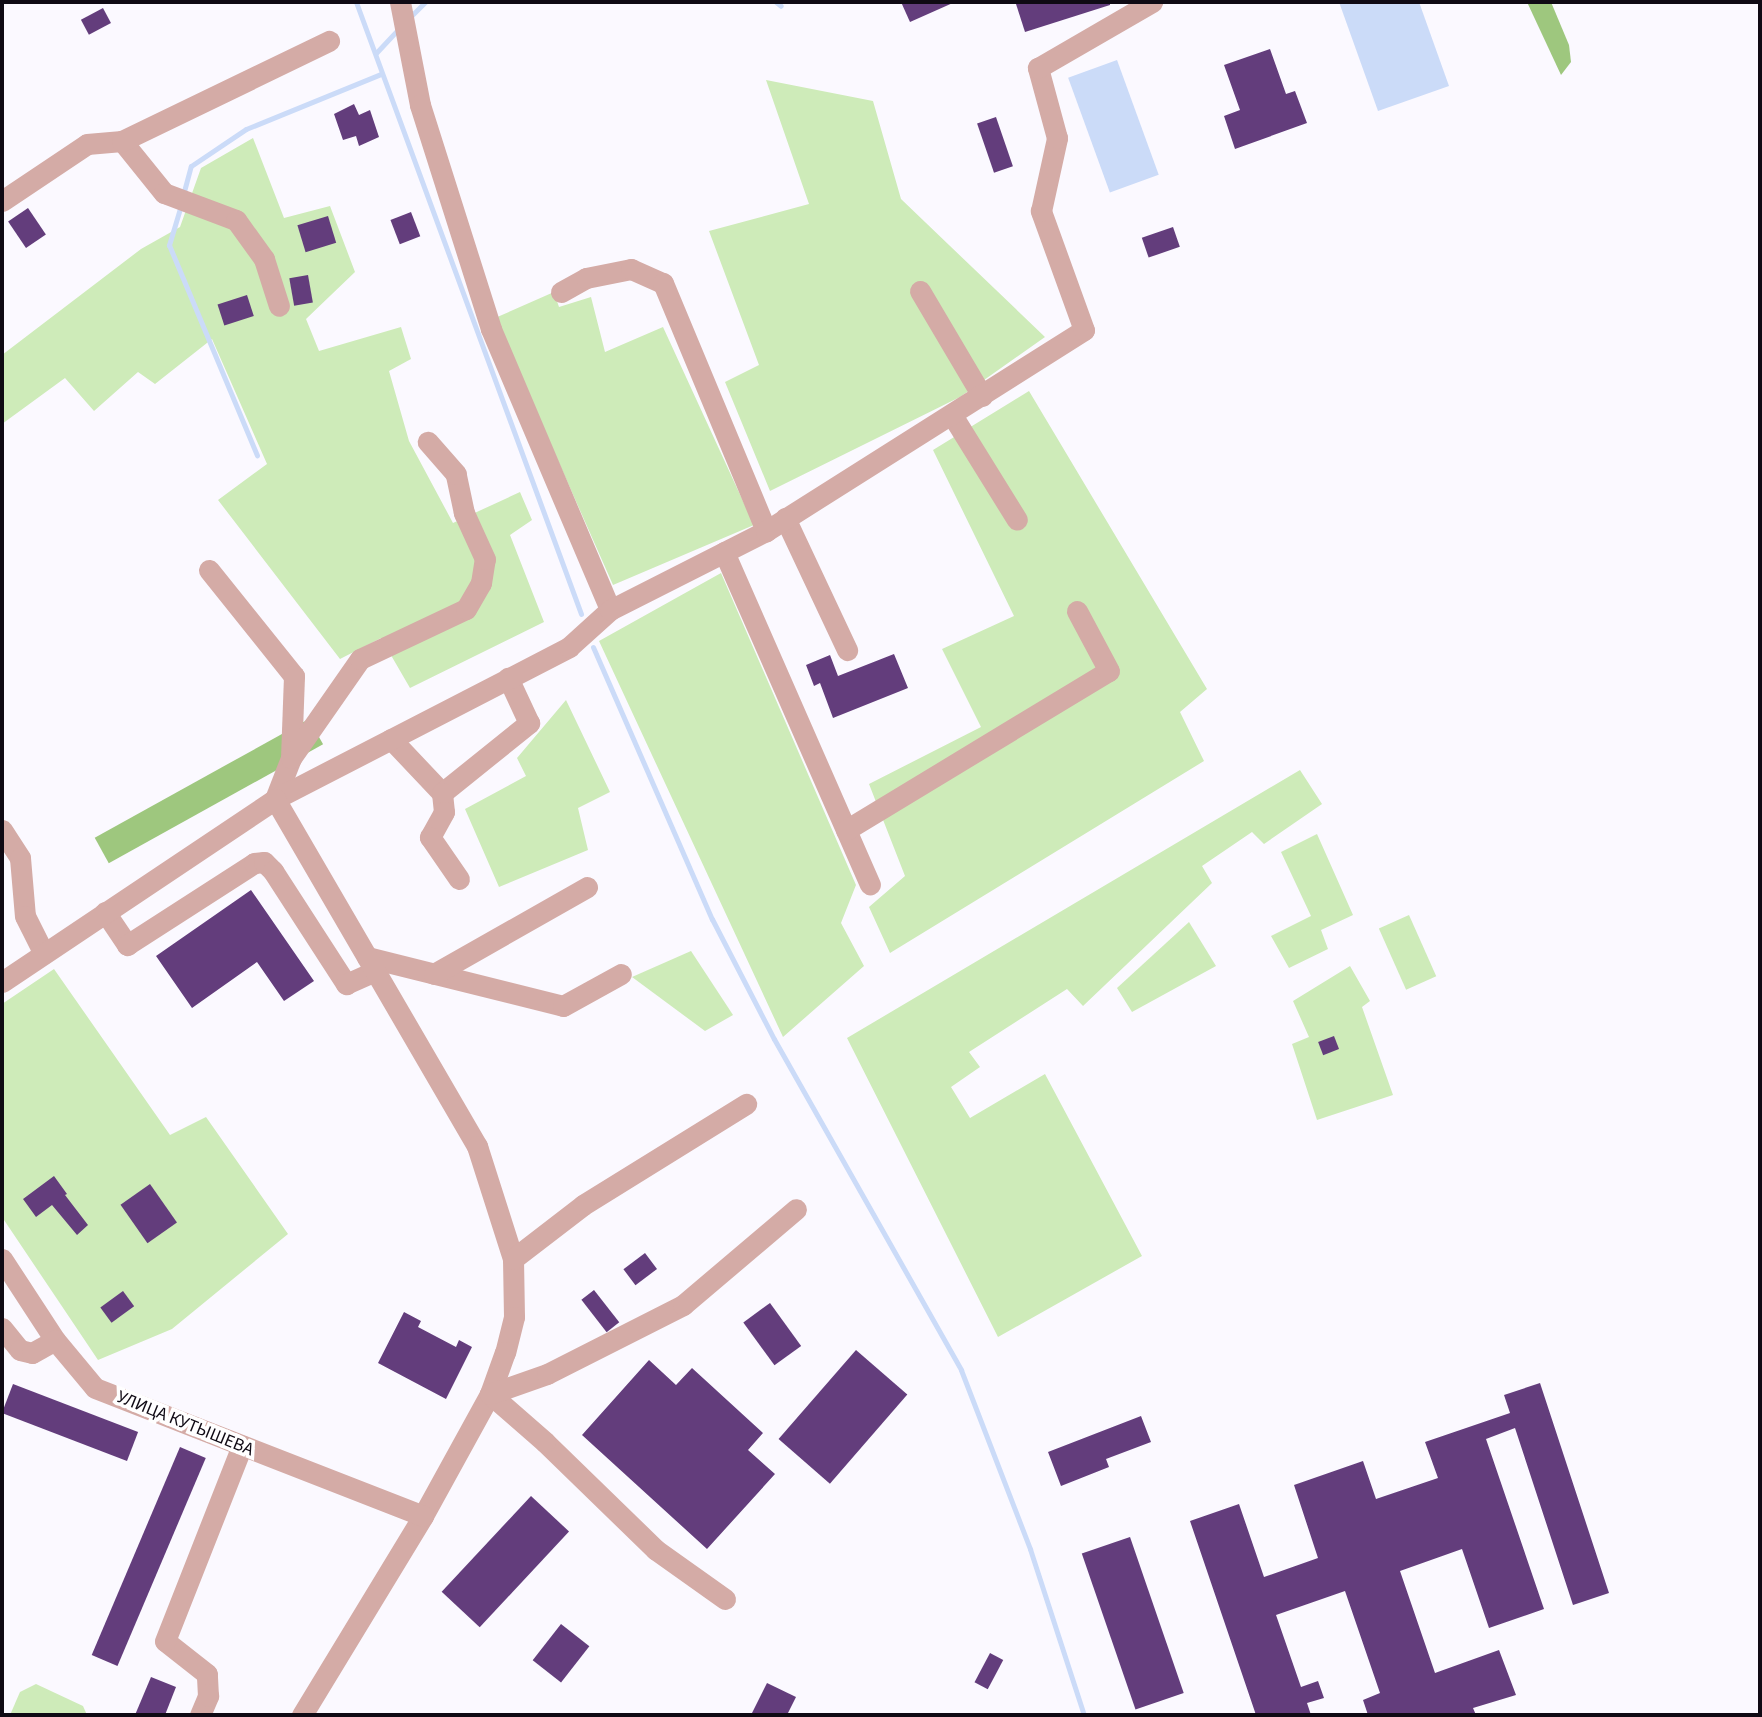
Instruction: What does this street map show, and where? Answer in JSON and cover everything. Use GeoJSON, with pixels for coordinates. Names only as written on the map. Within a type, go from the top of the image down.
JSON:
{"type":"FeatureCollection","features":[{"type":"Feature","properties":{"kind":"street"},"geometry":{"type":"LineString","coordinates":[[400,2],[419,105],[491,329],[610,610]]}},
{"type":"Feature","properties":{"kind":"street"},"geometry":{"type":"LineString","coordinates":[[2,982],[275,799],[569,647],[610,610],[766,531],[1084,330],[1041,211],[1057,138],[1038,68],[1152,2]]}},
{"type":"Feature","properties":{"kind":"street"},"geometry":{"type":"LineString","coordinates":[[2,201],[87,144],[122,141],[329,41]]}},
{"type":"Feature","properties":{"kind":"street"},"geometry":{"type":"LineString","coordinates":[[122,141],[164,193],[236,220],[264,259],[279,306]]}},
{"type":"Feature","properties":{"kind":"street"},"geometry":{"type":"LineString","coordinates":[[561,292],[586,278],[631,269],[663,283],[766,531]]}},
{"type":"Feature","properties":{"kind":"street"},"geometry":{"type":"LineString","coordinates":[[920,291],[982,396]]}},
{"type":"Feature","properties":{"kind":"street"},"geometry":{"type":"LineString","coordinates":[[952,415],[1017,520]]}},
{"type":"Feature","properties":{"kind":"street"},"geometry":{"type":"LineString","coordinates":[[275,799],[291,758],[360,659],[466,609],[481,583],[485,559],[464,513],[456,474],[428,443]]}},
{"type":"Feature","properties":{"kind":"street"},"geometry":{"type":"LineString","coordinates":[[785,518],[847,650]]}},
{"type":"Feature","properties":{"kind":"street"},"geometry":{"type":"LineString","coordinates":[[724,552],[870,884]]}},
{"type":"Feature","properties":{"kind":"street"},"geometry":{"type":"LineString","coordinates":[[209,570],[294,677],[291,758]]}},
{"type":"Feature","properties":{"kind":"street"},"geometry":{"type":"LineString","coordinates":[[846,830],[1109,671],[1077,611]]}},
{"type":"Feature","properties":{"kind":"street"},"geometry":{"type":"LineString","coordinates":[[442,793],[529,723],[509,678]]}},
{"type":"Feature","properties":{"kind":"street"},"geometry":{"type":"LineString","coordinates":[[391,739],[442,793],[444,812],[430,836],[459,879]]}},
{"type":"Feature","properties":{"kind":"street"},"geometry":{"type":"LineString","coordinates":[[275,799],[477,1146],[513,1259],[514,1317],[490,1394],[423,1516],[302,1715]]}},
{"type":"Feature","properties":{"kind":"street"},"geometry":{"type":"LineString","coordinates":[[2,830],[20,858],[25,916],[44,954]]}},
{"type":"Feature","properties":{"kind":"street"},"geometry":{"type":"LineString","coordinates":[[105,912],[127,945],[254,863],[264,862],[273,871],[346,984],[371,964],[434,974],[564,1006],[621,974]]}},
{"type":"Feature","properties":{"kind":"street"},"geometry":{"type":"LineString","coordinates":[[434,974],[587,887]]}},
{"type":"Feature","properties":{"kind":"street"},"geometry":{"type":"LineString","coordinates":[[513,1259],[583,1205],[746,1104]]}},
{"type":"Feature","properties":{"kind":"street"},"geometry":{"type":"LineString","coordinates":[[490,1394],[547,1374],[684,1305],[796,1209]]}},
{"type":"Feature","properties":{"kind":"street","name":"УЛИЦА КУТЫШЕВА"},"geometry":{"type":"LineString","coordinates":[[2,1259],[55,1340],[96,1388],[423,1516]]}},
{"type":"Feature","properties":{"kind":"street"},"geometry":{"type":"LineString","coordinates":[[2,1328],[20,1350],[32,1353],[55,1340]]}},
{"type":"Feature","properties":{"kind":"street"},"geometry":{"type":"LineString","coordinates":[[490,1394],[545,1442],[656,1550],[725,1599]]}},
{"type":"Feature","properties":{"kind":"street"},"geometry":{"type":"LineString","coordinates":[[200,1715],[208,1696],[207,1674],[165,1641],[242,1446]]}},
{"type":"Feature","properties":{"kind":"green space"},"geometry":{"type":"Polygon","coordinates":[[[1527,2],[1551,2],[1569,45],[1571,62],[1561,75],[1527,2]]]}},
{"type":"Feature","properties":{"kind":"green space"},"geometry":{"type":"Polygon","coordinates":[[[766,80],[873,101],[901,199],[1045,337],[960,397],[770,491],[725,382],[759,365],[709,231],[809,204],[766,80]]]}},
{"type":"Feature","properties":{"kind":"green space"},"geometry":{"type":"Polygon","coordinates":[[[253,138],[284,218],[330,206],[355,272],[306,319],[319,351],[401,327],[411,359],[389,371],[409,441],[453,523],[520,492],[532,520],[510,535],[544,622],[410,688],[381,638],[340,659],[218,500],[267,464],[212,339],[155,384],[138,372],[94,411],[65,378],[2,424],[2,355],[141,249],[180,227],[201,168],[253,138]]]}},
{"type":"Feature","properties":{"kind":"green space"},"geometry":{"type":"Polygon","coordinates":[[[554,292],[559,307],[591,297],[605,352],[663,327],[754,525],[613,585],[495,318],[554,292]]]}},
{"type":"Feature","properties":{"kind":"green space"},"geometry":{"type":"Polygon","coordinates":[[[1029,391],[1207,689],[1180,712],[1204,761],[890,953],[869,907],[905,876],[869,784],[981,727],[942,649],[1014,616],[933,450],[1029,391]]]}},
{"type":"Feature","properties":{"kind":"green space"},"geometry":{"type":"Polygon","coordinates":[[[721,573],[856,885],[841,923],[864,966],[783,1037],[599,641],[721,573]]]}},
{"type":"Feature","properties":{"kind":"green space"},"geometry":{"type":"Polygon","coordinates":[[[566,700],[610,792],[578,808],[588,850],[499,887],[465,809],[526,776],[517,758],[566,700]]]}},
{"type":"Feature","properties":{"kind":"green space"},"geometry":{"type":"Polygon","coordinates":[[[309,719],[323,744],[109,863],[95,838],[309,719]]]}},
{"type":"Feature","properties":{"kind":"green space"},"geometry":{"type":"Polygon","coordinates":[[[1300,770],[1322,804],[1264,844],[1252,832],[1202,866],[1212,883],[1083,1006],[1067,989],[969,1052],[980,1067],[951,1087],[970,1118],[1045,1074],[1142,1256],[998,1337],[847,1038],[1300,770]]]}},
{"type":"Feature","properties":{"kind":"green space"},"geometry":{"type":"Polygon","coordinates":[[[1317,834],[1353,915],[1321,930],[1328,949],[1289,968],[1271,936],[1311,916],[1281,852],[1317,834]]]}},
{"type":"Feature","properties":{"kind":"green space"},"geometry":{"type":"Polygon","coordinates":[[[1409,915],[1436,976],[1406,990],[1379,928],[1409,915]]]}},
{"type":"Feature","properties":{"kind":"green space"},"geometry":{"type":"Polygon","coordinates":[[[1189,922],[1216,966],[1132,1012],[1117,988],[1189,922]]]}},
{"type":"Feature","properties":{"kind":"green space"},"geometry":{"type":"Polygon","coordinates":[[[691,951],[733,1015],[705,1031],[632,977],[691,951]]]}},
{"type":"Feature","properties":{"kind":"green space"},"geometry":{"type":"Polygon","coordinates":[[[1350,966],[1370,1001],[1362,1007],[1393,1095],[1317,1120],[1292,1044],[1309,1037],[1293,1001],[1350,966]]]}},
{"type":"Feature","properties":{"kind":"green space"},"geometry":{"type":"Polygon","coordinates":[[[54,969],[170,1135],[206,1117],[288,1234],[172,1329],[98,1360],[2,1217],[2,1004],[54,969]]]}},
{"type":"Feature","properties":{"kind":"green space"},"geometry":{"type":"Polygon","coordinates":[[[36,1684],[83,1706],[87,1715],[10,1715],[20,1692],[36,1684]]]}},
{"type":"Feature","properties":{"kind":"water"},"geometry":{"type":"Polygon","coordinates":[[[1339,2],[1419,2],[1449,86],[1378,111],[1339,2]]]}},
{"type":"Feature","properties":{"kind":"water"},"geometry":{"type":"Polygon","coordinates":[[[1117,60],[1159,175],[1110,192],[1068,78],[1117,60]]]}},
{"type":"Feature","properties":{"kind":"building"},"geometry":{"type":"Polygon","coordinates":[[[901,2],[955,2],[910,22],[901,2]]]}},
{"type":"Feature","properties":{"kind":"building"},"geometry":{"type":"Polygon","coordinates":[[[1110,2],[1110,5],[1025,32],[1016,4],[1110,2]]]}},
{"type":"Feature","properties":{"kind":"building"},"geometry":{"type":"Polygon","coordinates":[[[103,8],[111,23],[89,35],[81,20],[103,8]]]}},
{"type":"Feature","properties":{"kind":"building"},"geometry":{"type":"Polygon","coordinates":[[[1270,49],[1286,94],[1295,91],[1307,123],[1235,149],[1224,116],[1240,110],[1224,65],[1270,49]]]}},
{"type":"Feature","properties":{"kind":"building"},"geometry":{"type":"Polygon","coordinates":[[[354,104],[359,115],[370,110],[379,137],[359,146],[356,136],[343,140],[334,114],[354,104]]]}},
{"type":"Feature","properties":{"kind":"building"},"geometry":{"type":"Polygon","coordinates":[[[996,117],[1013,166],[994,173],[977,124],[996,117]]]}},
{"type":"Feature","properties":{"kind":"building"},"geometry":{"type":"Polygon","coordinates":[[[28,208],[46,235],[26,248],[8,221],[28,208]]]}},
{"type":"Feature","properties":{"kind":"building"},"geometry":{"type":"Polygon","coordinates":[[[411,212],[420,236],[400,244],[390,220],[411,212]]]}},
{"type":"Feature","properties":{"kind":"building"},"geometry":{"type":"Polygon","coordinates":[[[328,216],[336,243],[306,252],[297,225],[328,216]]]}},
{"type":"Feature","properties":{"kind":"building"},"geometry":{"type":"Polygon","coordinates":[[[1173,227],[1180,247],[1149,258],[1142,238],[1173,227]]]}},
{"type":"Feature","properties":{"kind":"building"},"geometry":{"type":"Polygon","coordinates":[[[308,275],[313,303],[294,306],[289,278],[308,275]]]}},
{"type":"Feature","properties":{"kind":"building"},"geometry":{"type":"Polygon","coordinates":[[[247,295],[254,316],[224,326],[218,305],[247,295]]]}},
{"type":"Feature","properties":{"kind":"building"},"geometry":{"type":"Polygon","coordinates":[[[894,654],[908,688],[833,718],[820,683],[814,686],[806,665],[830,655],[838,676],[894,654]]]}},
{"type":"Feature","properties":{"kind":"building"},"geometry":{"type":"Polygon","coordinates":[[[251,890],[314,981],[284,1001],[257,962],[192,1008],[156,956],[251,890]]]}},
{"type":"Feature","properties":{"kind":"building"},"geometry":{"type":"Polygon","coordinates":[[[1334,1036],[1339,1049],[1323,1055],[1318,1042],[1334,1036]]]}},
{"type":"Feature","properties":{"kind":"building"},"geometry":{"type":"Polygon","coordinates":[[[54,1176],[88,1225],[77,1235],[52,1205],[36,1217],[23,1199],[54,1176]]]}},
{"type":"Feature","properties":{"kind":"building"},"geometry":{"type":"Polygon","coordinates":[[[150,1184],[177,1223],[147,1243],[121,1205],[150,1184]]]}},
{"type":"Feature","properties":{"kind":"building"},"geometry":{"type":"Polygon","coordinates":[[[645,1253],[657,1269],[635,1285],[623,1269],[645,1253]]]}},
{"type":"Feature","properties":{"kind":"building"},"geometry":{"type":"Polygon","coordinates":[[[594,1290],[619,1322],[607,1332],[581,1300],[594,1290]]]}},
{"type":"Feature","properties":{"kind":"building"},"geometry":{"type":"Polygon","coordinates":[[[123,1291],[134,1306],[112,1323],[100,1307],[123,1291]]]}},
{"type":"Feature","properties":{"kind":"building"},"geometry":{"type":"Polygon","coordinates":[[[770,1303],[801,1346],[774,1365],[743,1322],[770,1303]]]}},
{"type":"Feature","properties":{"kind":"building"},"geometry":{"type":"Polygon","coordinates":[[[404,1312],[421,1321],[418,1327],[456,1347],[459,1340],[472,1347],[446,1399],[378,1363],[404,1312]]]}},
{"type":"Feature","properties":{"kind":"building"},"geometry":{"type":"Polygon","coordinates":[[[856,1350],[907,1395],[830,1484],[779,1439],[856,1350]]]}},
{"type":"Feature","properties":{"kind":"building"},"geometry":{"type":"Polygon","coordinates":[[[649,1360],[676,1385],[692,1368],[763,1433],[748,1450],[775,1474],[707,1549],[582,1435],[649,1360]]]}},
{"type":"Feature","properties":{"kind":"building"},"geometry":{"type":"Polygon","coordinates":[[[1540,1383],[1609,1593],[1573,1605],[1515,1428],[1486,1439],[1544,1609],[1489,1628],[1462,1549],[1400,1571],[1435,1673],[1499,1650],[1516,1695],[1473,1708],[1476,1715],[1368,1715],[1363,1700],[1380,1693],[1345,1591],[1276,1615],[1301,1687],[1318,1681],[1324,1698],[1307,1703],[1311,1715],[1256,1715],[1190,1521],[1239,1504],[1264,1577],[1318,1558],[1294,1485],[1363,1461],[1376,1499],[1438,1478],[1425,1442],[1510,1413],[1504,1395],[1540,1383]]]}},
{"type":"Feature","properties":{"kind":"building"},"geometry":{"type":"Polygon","coordinates":[[[13,1384],[138,1432],[127,1461],[2,1413],[13,1384]]]}},
{"type":"Feature","properties":{"kind":"building"},"geometry":{"type":"Polygon","coordinates":[[[1141,1416],[1151,1442],[1106,1459],[1109,1467],[1061,1486],[1048,1452],[1141,1416]]]}},
{"type":"Feature","properties":{"kind":"building"},"geometry":{"type":"Polygon","coordinates":[[[180,1447],[206,1458],[117,1666],[92,1655],[180,1447]]]}},
{"type":"Feature","properties":{"kind":"building"},"geometry":{"type":"Polygon","coordinates":[[[531,1496],[569,1531],[480,1627],[442,1592],[531,1496]]]}},
{"type":"Feature","properties":{"kind":"building"},"geometry":{"type":"Polygon","coordinates":[[[1130,1537],[1184,1693],[1135,1710],[1082,1554],[1130,1537]]]}},
{"type":"Feature","properties":{"kind":"building"},"geometry":{"type":"Polygon","coordinates":[[[561,1624],[589,1646],[561,1682],[533,1660],[561,1624]]]}},
{"type":"Feature","properties":{"kind":"building"},"geometry":{"type":"Polygon","coordinates":[[[990,1653],[1003,1660],[988,1689],[975,1682],[990,1653]]]}},
{"type":"Feature","properties":{"kind":"building"},"geometry":{"type":"Polygon","coordinates":[[[151,1677],[176,1687],[165,1715],[135,1715],[151,1677]]]}},
{"type":"Feature","properties":{"kind":"building"},"geometry":{"type":"Polygon","coordinates":[[[767,1683],[796,1697],[787,1715],[751,1715],[767,1683]]]}},
{"type":"Feature","properties":{"kind":"waterway"},"geometry":{"type":"LineString","coordinates":[[356,2],[581,614]]}},
{"type":"Feature","properties":{"kind":"waterway"},"geometry":{"type":"LineString","coordinates":[[410,17],[425,2]]}},
{"type":"Feature","properties":{"kind":"waterway"},"geometry":{"type":"LineString","coordinates":[[776,2],[781,6]]}},
{"type":"Feature","properties":{"kind":"waterway"},"geometry":{"type":"LineString","coordinates":[[376,53],[398,29]]}},
{"type":"Feature","properties":{"kind":"waterway"},"geometry":{"type":"LineString","coordinates":[[183,195],[191,166],[246,129],[381,74]]}},
{"type":"Feature","properties":{"kind":"waterway"},"geometry":{"type":"LineString","coordinates":[[181,205],[169,245],[257,455]]}},
{"type":"Feature","properties":{"kind":"waterway"},"geometry":{"type":"LineString","coordinates":[[593,647],[712,919],[774,1039],[961,1370],[1030,1549],[1084,1715]]}}]}
